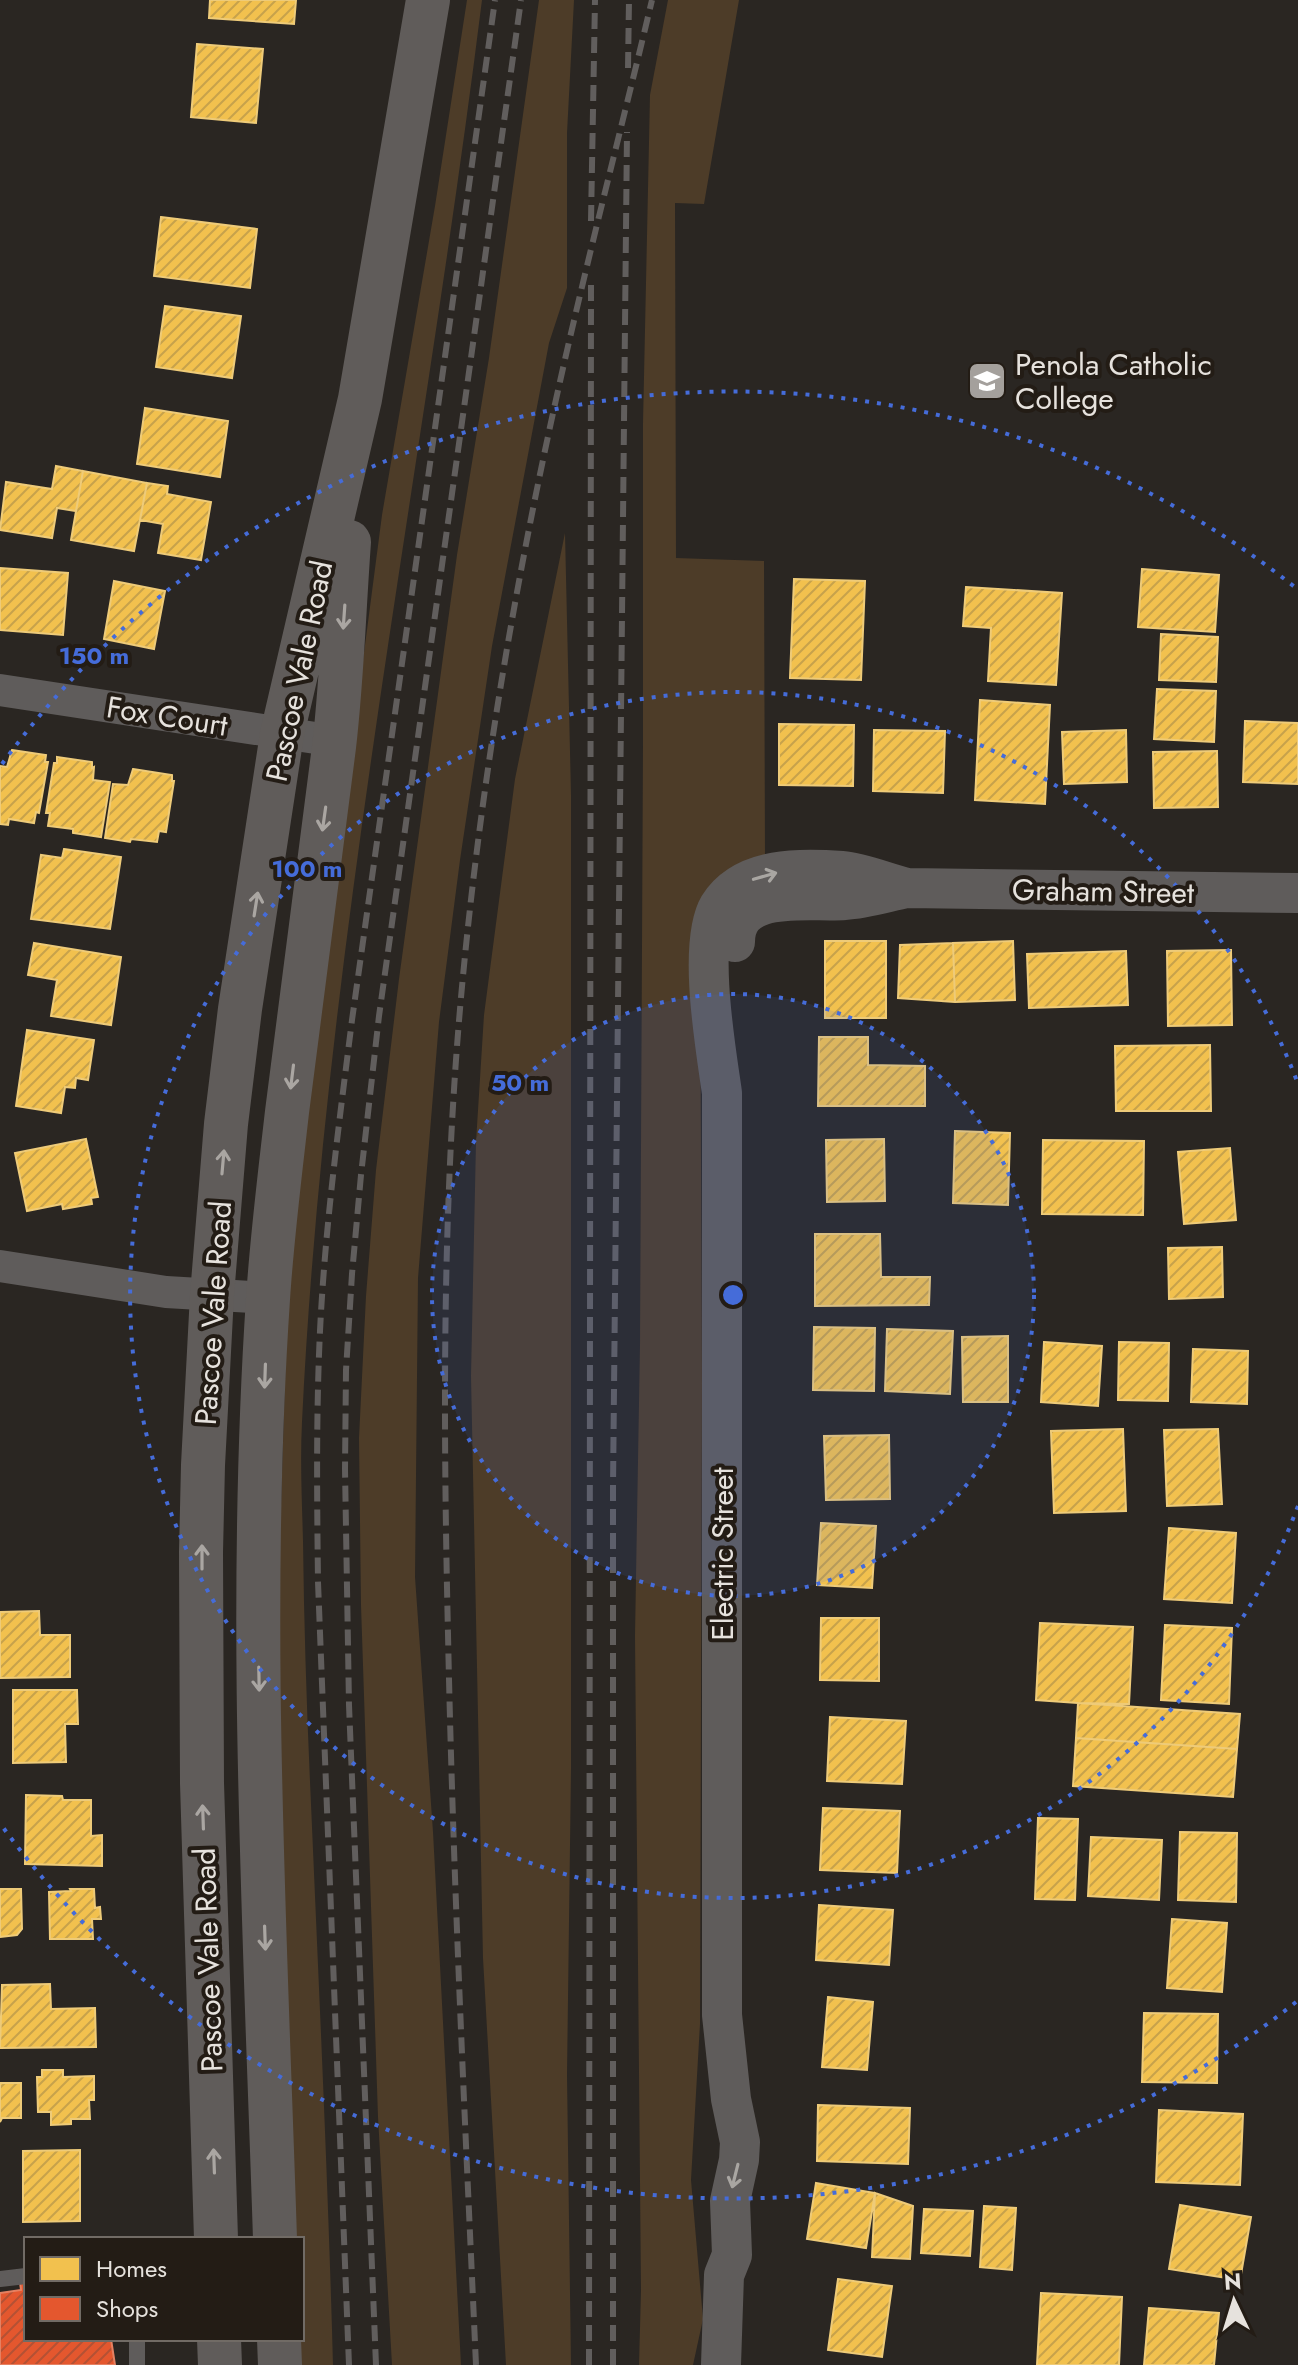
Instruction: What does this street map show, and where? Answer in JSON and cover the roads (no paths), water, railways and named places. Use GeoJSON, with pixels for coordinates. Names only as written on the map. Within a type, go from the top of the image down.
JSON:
{"type":"FeatureCollection","features":[{"type":"Feature","properties":{"kind":"main road","name":"Pascoe Vale Road"},"geometry":{"type":"LineString","coordinates":[[216,2237],[202,1767],[202,1523],[212,1295],[226,1124],[240,1009],[282,734],[360,399],[428,0]]}},
{"type":"Feature","properties":{"kind":"main road","name":"Pascoe Vale Road"},"geometry":{"type":"LineString","coordinates":[[275,2237],[261,1806],[258,1601],[268,1298],[306,958],[335,741],[360,399]]}},
{"type":"Feature","properties":{"kind":"main road"},"geometry":{"type":"LineString","coordinates":[[219,2341],[220,2365]]}},
{"type":"Feature","properties":{"kind":"main road"},"geometry":{"type":"LineString","coordinates":[[279,2341],[280,2365]]}},
{"type":"Feature","properties":{"kind":"street","name":"Fox Court"},"geometry":{"type":"LineString","coordinates":[[0,690],[335,741]]}},
{"type":"Feature","properties":{"kind":"street","name":"Graham Street"},"geometry":{"type":"LineString","coordinates":[[907,888],[1298,893]]}},
{"type":"Feature","properties":{"kind":"street","name":"Electric Street"},"geometry":{"type":"LineString","coordinates":[[721,2365],[724,2275],[732,2255],[730,2201],[740,2142],[731,2099],[722,2015],[722,1093],[735,1015],[735,932],[738,922],[751,909],[764,904],[847,900],[907,888]]}},
{"type":"Feature","properties":{"kind":"street"},"geometry":{"type":"LineString","coordinates":[[0,1266],[166,1292],[268,1298]]}},
{"type":"Feature","properties":{"kind":"lane"},"geometry":{"type":"LineString","coordinates":[[0,2279],[24,2276]]}},
{"type":"Feature","properties":{"kind":"lane"},"geometry":{"type":"LineString","coordinates":[[137,2341],[137,2365]]}},
{"type":"Feature","properties":{"kind":"railway"},"geometry":{"type":"LineString","coordinates":[[349,2365],[318,1582],[317,1425],[322,1292],[352,1020],[495,0]]}},
{"type":"Feature","properties":{"kind":"railway"},"geometry":{"type":"LineString","coordinates":[[376,2365],[349,1705],[346,1370],[361,1175],[379,1016],[521,0]]}},
{"type":"Feature","properties":{"kind":"railway"},"geometry":{"type":"LineString","coordinates":[[591,221],[595,0]]}},
{"type":"Feature","properties":{"kind":"railway"},"geometry":{"type":"LineString","coordinates":[[628,68],[629,0]]}},
{"type":"Feature","properties":{"kind":"railway"},"geometry":{"type":"LineString","coordinates":[[476,2365],[456,1908],[446,1552],[446,1305],[456,1058],[472,889],[510,631],[561,376],[652,0]]}},
{"type":"Feature","properties":{"kind":"railway"},"geometry":{"type":"LineString","coordinates":[[613,2365],[613,1487],[627,132]]}},
{"type":"Feature","properties":{"kind":"railway"},"geometry":{"type":"LineString","coordinates":[[589,2365],[591,281]]}},
{"type":"Feature","properties":{"kind":"place","name":"Penola Catholic College"},"geometry":{"type":"Point","coordinates":[987,381]}}]}
